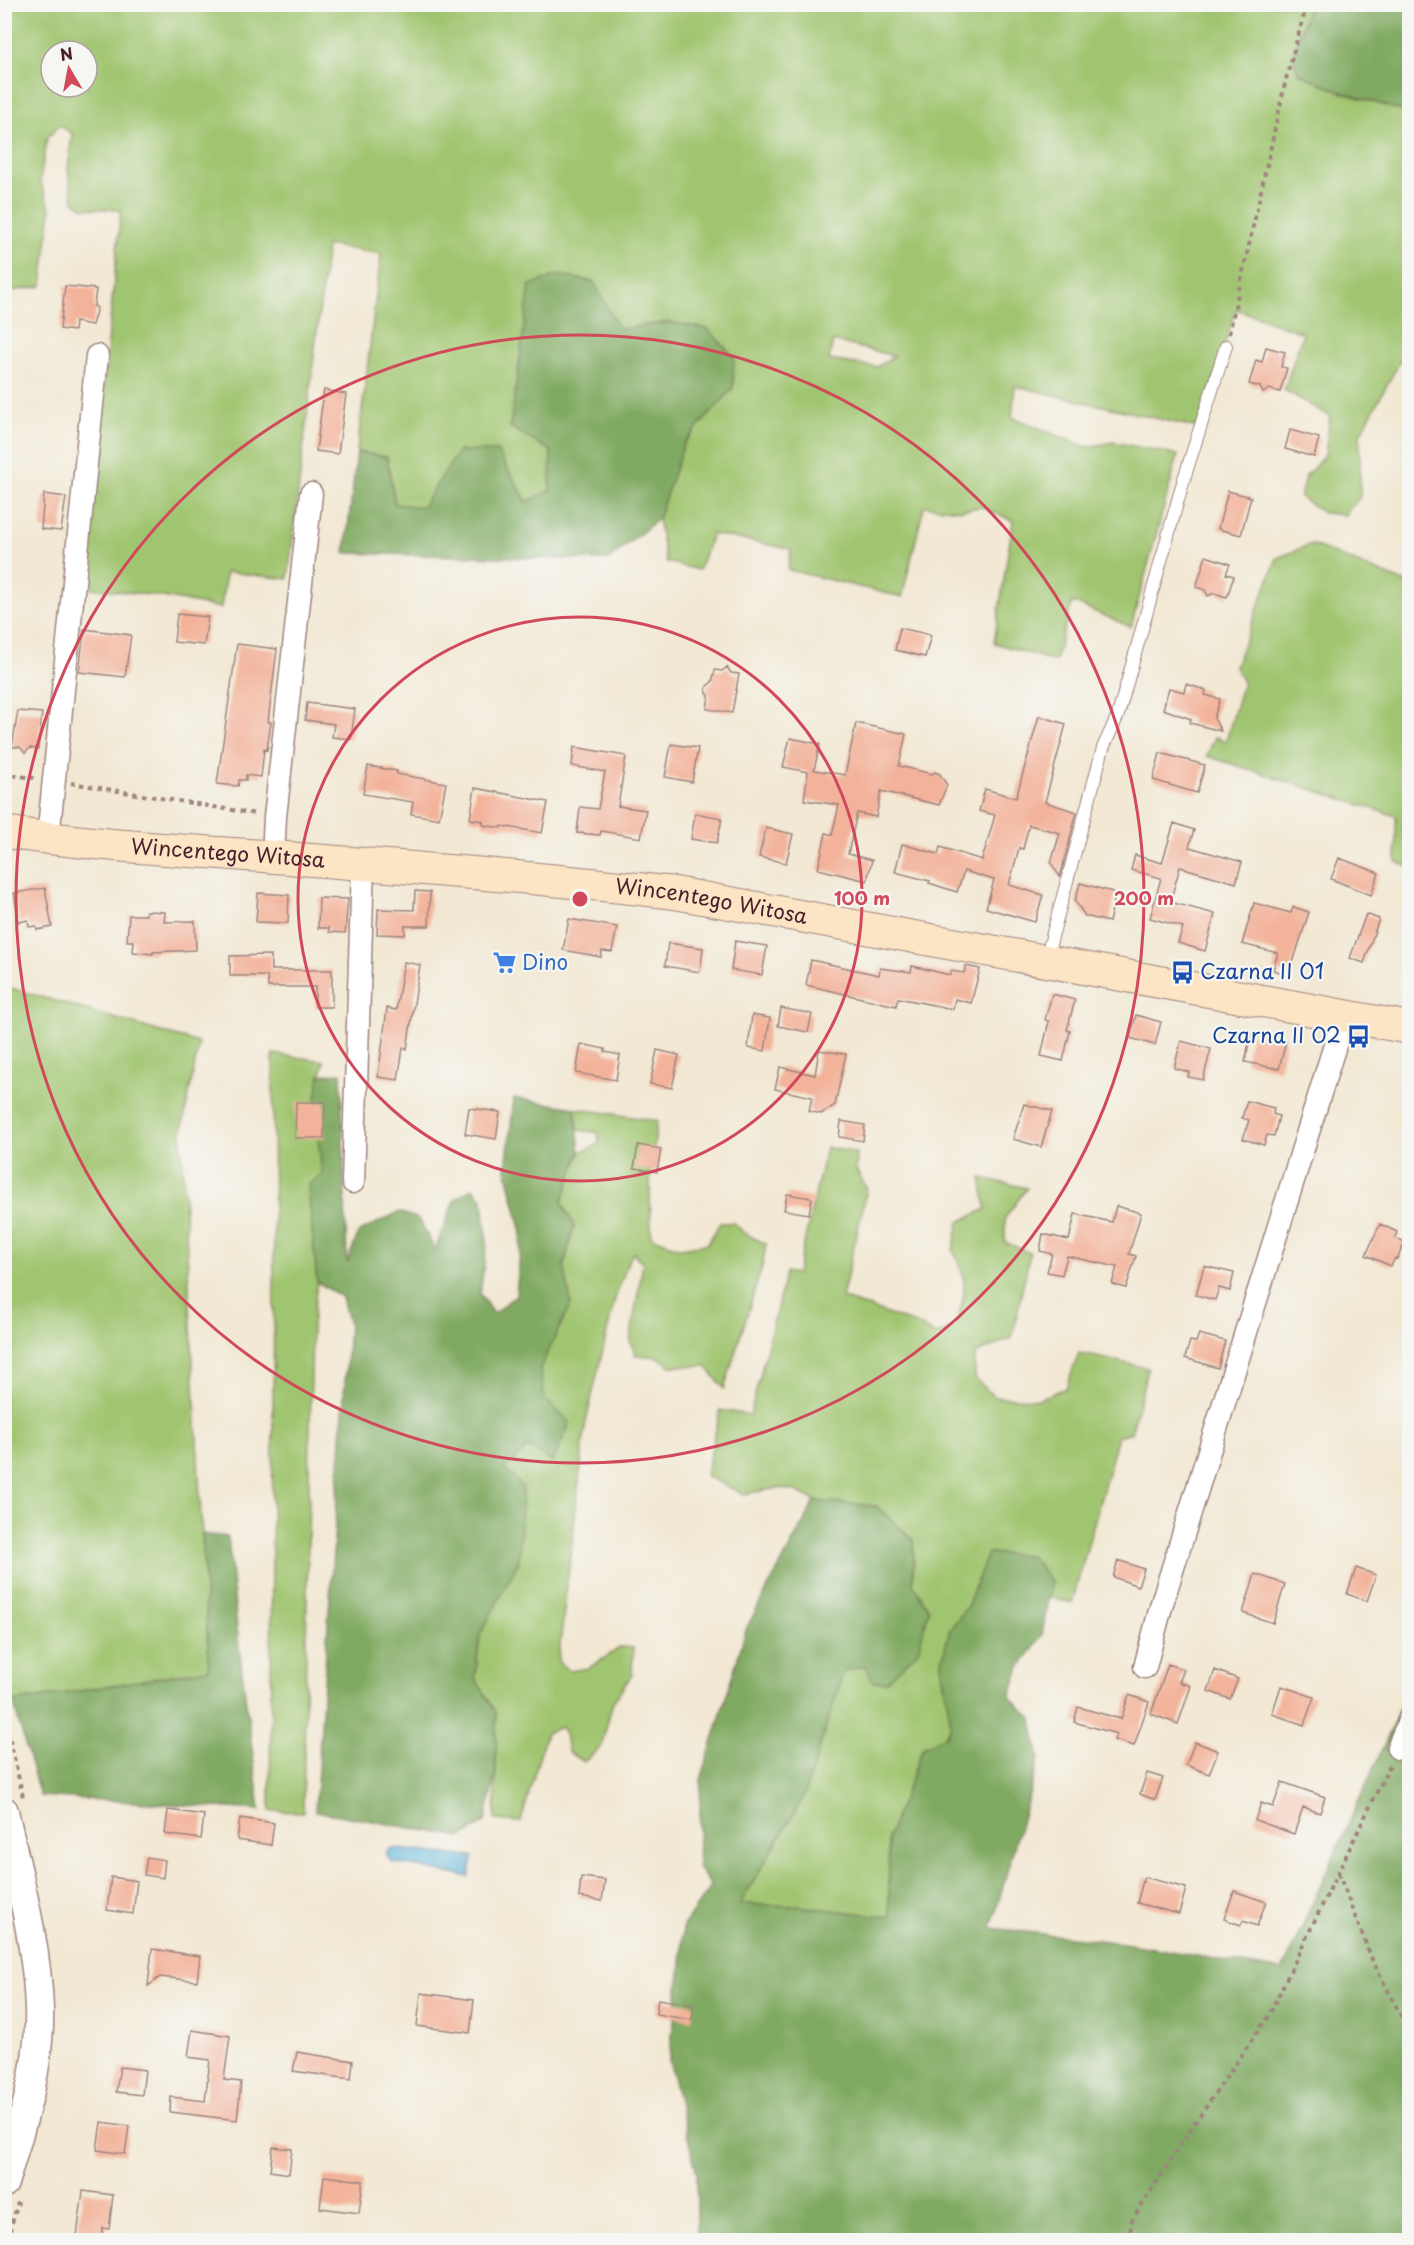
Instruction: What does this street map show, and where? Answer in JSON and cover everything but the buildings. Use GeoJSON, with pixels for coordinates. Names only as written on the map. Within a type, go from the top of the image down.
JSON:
{"type":"FeatureCollection","features":[{"type":"Feature","properties":{"kind":"main road","name":"Wincentego Witosa"},"geometry":{"type":"LineString","coordinates":[[4,832],[48,838],[363,865],[565,880],[675,893],[1410,1028]]}},
{"type":"Feature","properties":{"kind":"street"},"geometry":{"type":"LineString","coordinates":[[48,838],[97,356]]}},
{"type":"Feature","properties":{"kind":"street"},"geometry":{"type":"LineString","coordinates":[[273,857],[275,817],[311,494]]}},
{"type":"Feature","properties":{"kind":"street"},"geometry":{"type":"LineString","coordinates":[[353,1182],[363,865]]}},
{"type":"Feature","properties":{"kind":"street"},"geometry":{"type":"LineString","coordinates":[[1145,1667],[1162,1604],[1344,1016]]}},
{"type":"Feature","properties":{"kind":"street"},"geometry":{"type":"LineString","coordinates":[[1398,1748],[1410,1719]]}},
{"type":"Feature","properties":{"kind":"street"},"geometry":{"type":"LineString","coordinates":[[4,1811],[29,1930],[39,2009],[38,2038],[31,2084],[4,2183]]}},
{"type":"Feature","properties":{"kind":"lane"},"geometry":{"type":"LineString","coordinates":[[1046,960],[1103,748],[1118,715],[1183,482],[1226,346]]}},
{"type":"Feature","properties":{"kind":"path"},"geometry":{"type":"LineString","coordinates":[[1226,346],[1287,79],[1307,4]]}},
{"type":"Feature","properties":{"kind":"path"},"geometry":{"type":"LineString","coordinates":[[4,774],[54,780],[275,817]]}},
{"type":"Feature","properties":{"kind":"path"},"geometry":{"type":"LineString","coordinates":[[4,1713],[20,1779]]}},
{"type":"Feature","properties":{"kind":"path"},"geometry":{"type":"LineString","coordinates":[[1130,2241],[1131,2222],[1188,2133],[1269,2015],[1398,1748]]}},
{"type":"Feature","properties":{"kind":"path"},"geometry":{"type":"LineString","coordinates":[[1338,1873],[1373,1962],[1410,2033]]}},
{"type":"Feature","properties":{"kind":"green space"},"geometry":{"type":"Polygon","coordinates":[[[4,5],[1309,5],[1293,56],[1298,73],[1341,92],[1409,113],[1409,350],[1406,350],[1360,435],[1360,497],[1345,515],[1323,513],[1300,497],[1305,477],[1325,455],[1330,416],[1284,390],[1303,333],[1236,309],[1199,428],[1015,386],[1012,417],[1086,447],[1114,442],[1178,455],[1131,627],[1072,602],[1055,661],[994,643],[1013,521],[982,507],[961,510],[924,506],[902,597],[788,570],[791,549],[712,534],[699,570],[666,562],[658,519],[684,443],[733,388],[670,322],[619,329],[551,451],[550,491],[527,502],[497,451],[422,507],[395,504],[387,457],[357,452],[381,254],[327,245],[288,579],[226,572],[221,608],[158,596],[84,587],[121,210],[84,208],[73,200],[68,170],[72,134],[60,125],[47,138],[40,181],[51,210],[42,286],[5,292],[4,5]],[[833,341],[829,360],[877,367],[894,356],[833,341]]]}},
{"type":"Feature","properties":{"kind":"green space"},"geometry":{"type":"Polygon","coordinates":[[[1309,5],[1409,5],[1409,113],[1341,92],[1298,73],[1293,56],[1309,5]]]}},
{"type":"Feature","properties":{"kind":"green space"},"geometry":{"type":"Polygon","coordinates":[[[558,275],[594,282],[619,329],[670,322],[708,329],[734,357],[733,388],[684,443],[658,519],[608,560],[345,553],[357,452],[387,457],[395,504],[422,507],[459,451],[497,451],[527,502],[550,491],[551,451],[510,427],[530,285],[558,275]]]}},
{"type":"Feature","properties":{"kind":"green space"},"geometry":{"type":"Polygon","coordinates":[[[1311,544],[1409,584],[1409,867],[1396,862],[1396,816],[1207,756],[1215,737],[1226,741],[1243,682],[1235,667],[1277,558],[1311,544]]]}},
{"type":"Feature","properties":{"kind":"green space"},"geometry":{"type":"Polygon","coordinates":[[[4,986],[199,1043],[181,1135],[209,1669],[13,1702],[4,1664],[4,986]]]}},
{"type":"Feature","properties":{"kind":"green space"},"geometry":{"type":"Polygon","coordinates":[[[273,1054],[324,1061],[315,1104],[322,1175],[308,1185],[317,1282],[312,1326],[303,1812],[270,1811],[274,1285],[273,1054]]]}},
{"type":"Feature","properties":{"kind":"green space"},"geometry":{"type":"Polygon","coordinates":[[[341,1073],[347,1263],[359,1232],[399,1212],[419,1219],[435,1250],[454,1201],[472,1188],[483,1199],[487,1243],[480,1294],[493,1314],[516,1295],[522,1233],[506,1169],[514,1098],[575,1108],[580,1152],[562,1202],[574,1226],[564,1265],[571,1304],[540,1368],[545,1399],[570,1423],[553,1462],[529,1447],[504,1468],[523,1487],[519,1561],[480,1635],[475,1678],[496,1712],[496,1772],[485,1822],[462,1837],[315,1811],[349,1325],[342,1297],[317,1282],[308,1185],[322,1175],[315,1104],[320,1075],[341,1073]]]}},
{"type":"Feature","properties":{"kind":"green space"},"geometry":{"type":"Polygon","coordinates":[[[575,1108],[657,1121],[650,1182],[651,1237],[680,1248],[707,1244],[720,1223],[734,1223],[744,1233],[766,1244],[762,1267],[724,1389],[706,1366],[671,1366],[658,1357],[636,1355],[630,1342],[643,1263],[633,1253],[628,1262],[615,1299],[586,1421],[558,1662],[570,1671],[589,1668],[621,1647],[633,1648],[632,1675],[613,1702],[601,1747],[584,1762],[568,1752],[565,1734],[561,1727],[546,1733],[521,1822],[495,1820],[496,1713],[475,1678],[480,1635],[519,1561],[503,1468],[529,1447],[544,1399],[540,1368],[571,1304],[564,1265],[574,1226],[562,1202],[580,1152],[598,1145],[599,1133],[578,1130],[575,1108]]]}},
{"type":"Feature","properties":{"kind":"green space"},"geometry":{"type":"Polygon","coordinates":[[[826,1147],[857,1153],[856,1170],[867,1189],[842,1298],[918,1325],[936,1335],[955,1327],[962,1306],[964,1280],[953,1250],[959,1222],[986,1209],[981,1178],[1027,1188],[1005,1218],[1005,1242],[1030,1253],[1012,1338],[975,1354],[975,1378],[994,1397],[1039,1399],[1066,1388],[1079,1353],[1148,1368],[1131,1433],[1118,1436],[1072,1603],[1048,1597],[1051,1581],[988,1553],[967,1607],[950,1629],[941,1665],[951,1724],[888,1837],[890,1917],[797,1906],[740,1904],[803,1798],[844,1671],[866,1666],[929,1610],[913,1584],[914,1541],[876,1506],[815,1501],[796,1491],[779,1488],[743,1494],[706,1476],[720,1410],[750,1415],[786,1272],[797,1274],[826,1147]]]}},
{"type":"Feature","properties":{"kind":"green space"},"geometry":{"type":"Polygon","coordinates":[[[815,1501],[876,1506],[914,1541],[913,1584],[929,1609],[918,1651],[886,1682],[873,1682],[866,1666],[844,1671],[803,1798],[740,1904],[797,1906],[890,1917],[888,1837],[923,1747],[946,1736],[951,1724],[941,1665],[950,1629],[967,1607],[988,1553],[1030,1555],[1051,1581],[1042,1635],[1020,1667],[1010,1697],[1032,1718],[1039,1759],[991,1928],[1124,1943],[1282,1971],[1394,1723],[1409,1679],[1409,2240],[708,2240],[697,2233],[697,2174],[669,2060],[681,1964],[683,1926],[711,1886],[698,1867],[701,1780],[747,1627],[815,1501]]]}},
{"type":"Feature","properties":{"kind":"green space"},"geometry":{"type":"Polygon","coordinates":[[[202,1534],[228,1537],[239,1648],[260,1810],[40,1796],[13,1702],[209,1669],[202,1534]]]}},
{"type":"Feature","properties":{"kind":"water"},"geometry":{"type":"Polygon","coordinates":[[[391,1848],[473,1857],[469,1877],[391,1862],[386,1854],[391,1848]]]}},
{"type":"Feature","properties":{"kind":"place","name":"Dino"},"geometry":{"type":"Point","coordinates":[504,963]}},
{"type":"Feature","properties":{"kind":"place","name":"Czarna II 01"},"geometry":{"type":"Point","coordinates":[1182,972]}},
{"type":"Feature","properties":{"kind":"place","name":"Czarna II 02"},"geometry":{"type":"Point","coordinates":[1359,1036]}}]}
